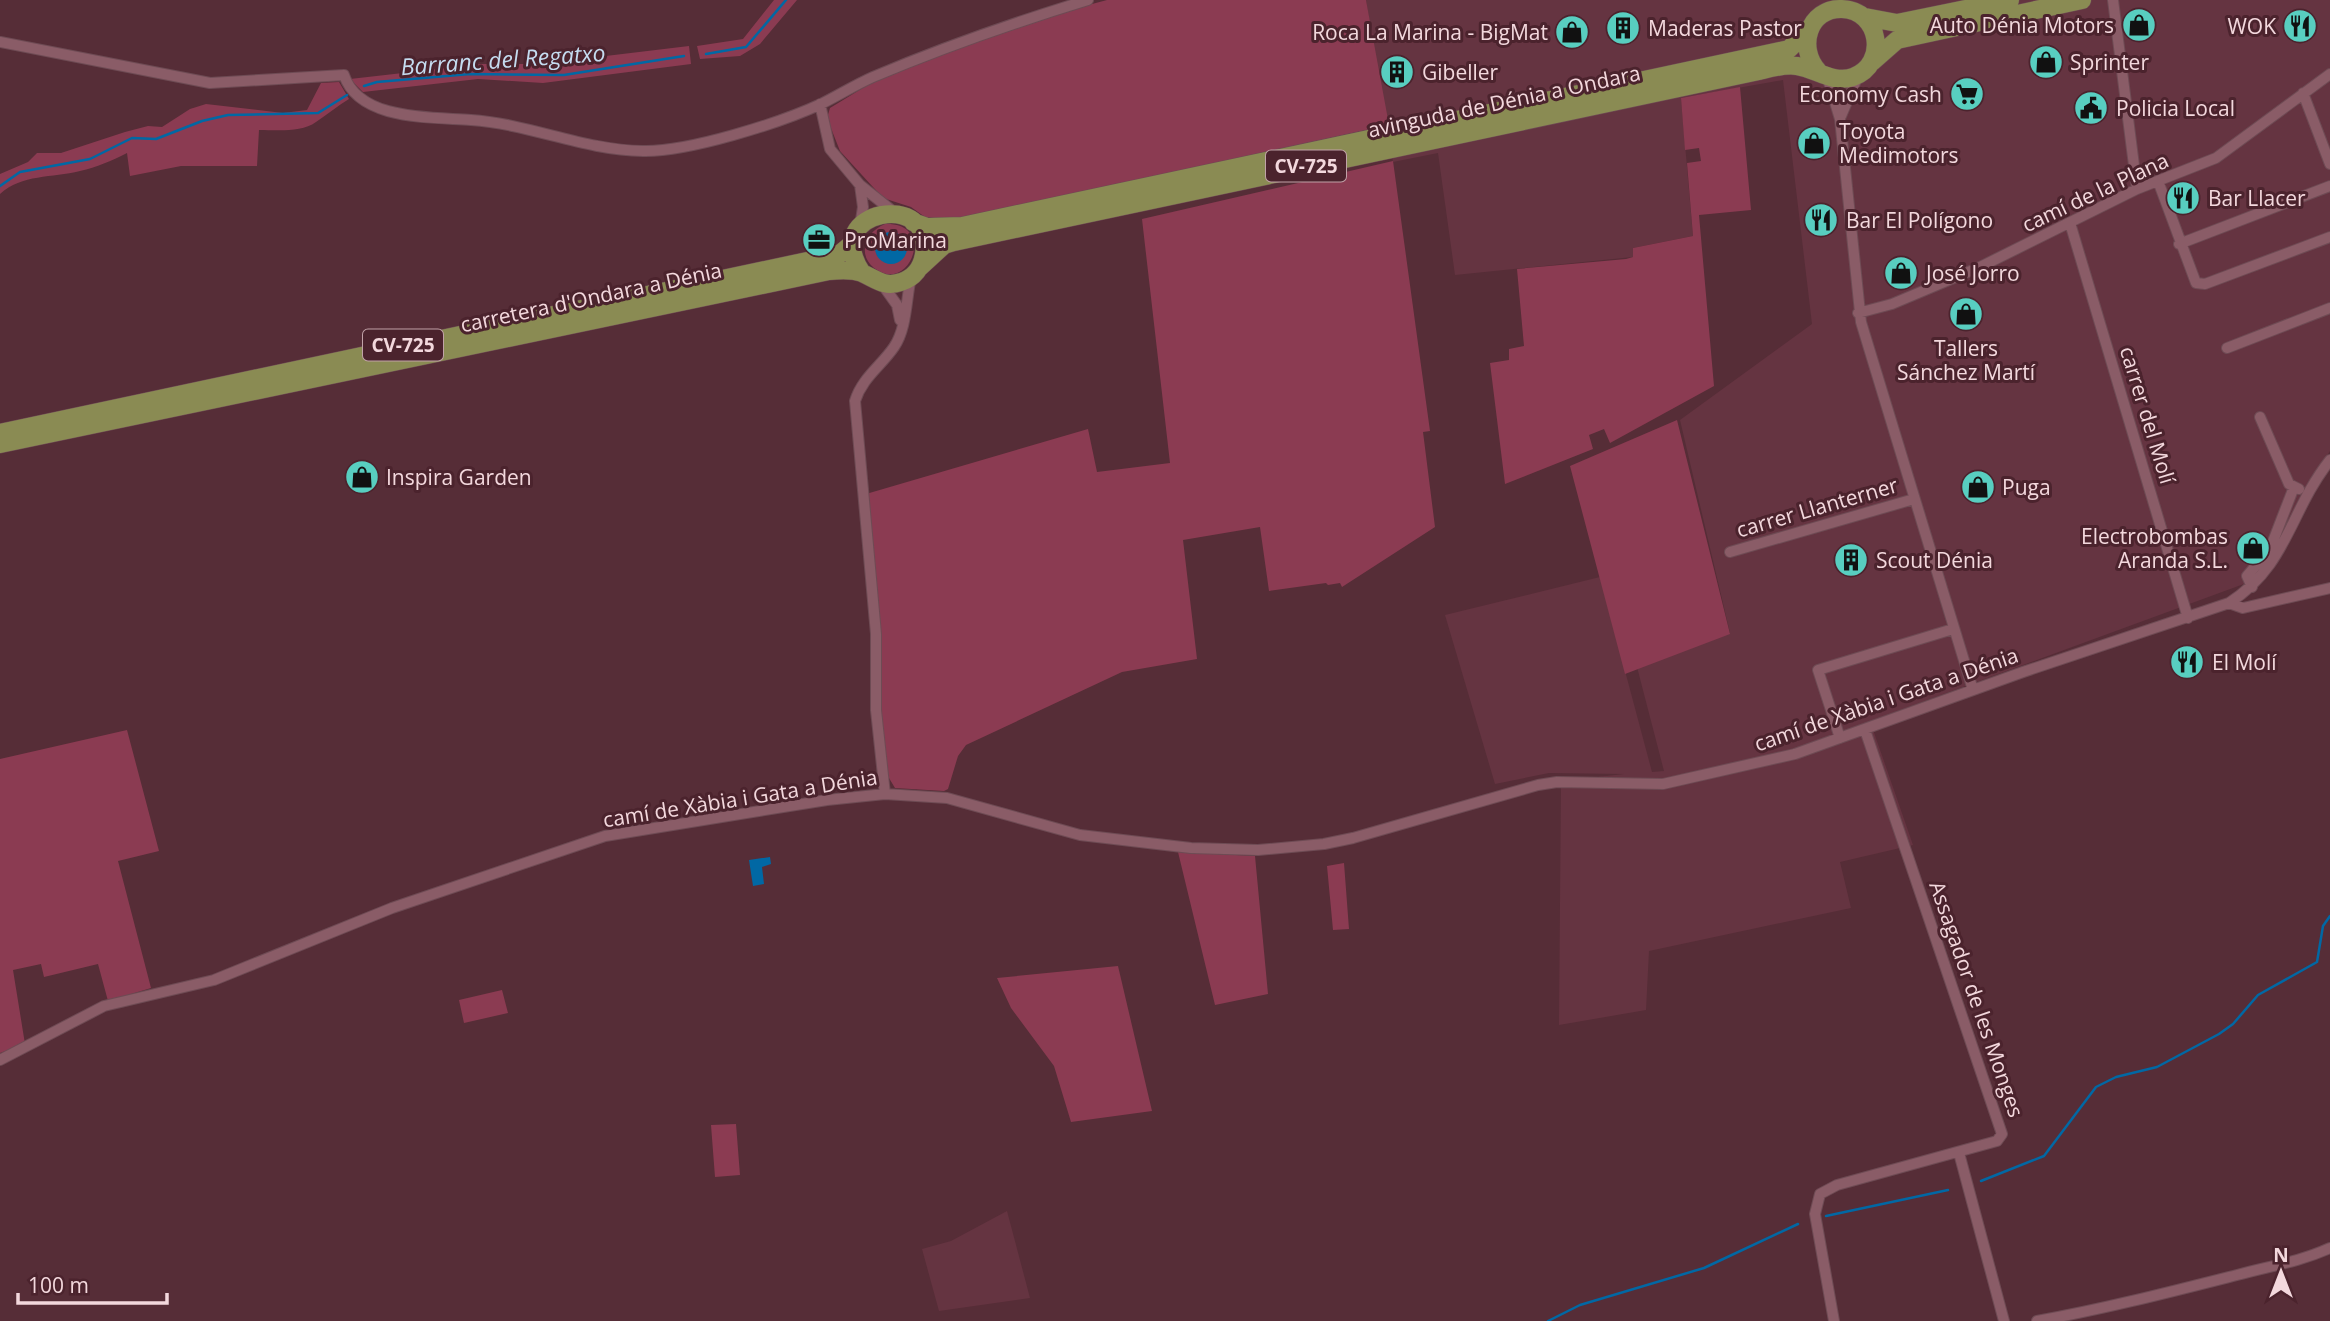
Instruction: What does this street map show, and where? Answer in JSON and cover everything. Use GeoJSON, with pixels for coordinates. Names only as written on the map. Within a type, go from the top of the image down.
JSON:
{"type":"FeatureCollection","features":[{"type":"Feature","properties":{"kind":"main road","name":"CV-725"},"geometry":{"type":"LineString","coordinates":[[1808,31],[1817,18],[1833,5],[1865,18],[1897,23],[2010,0]]}},
{"type":"Feature","properties":{"kind":"main road"},"geometry":{"type":"LineString","coordinates":[[1866,68],[1897,40],[2082,0]]}},
{"type":"Feature","properties":{"kind":"main road"},"geometry":{"type":"LineString","coordinates":[[1865,18],[1876,38],[1866,68]]}},
{"type":"Feature","properties":{"kind":"main road"},"geometry":{"type":"LineString","coordinates":[[1808,31],[1808,57],[1823,73]]}},
{"type":"Feature","properties":{"kind":"main road","name":"avinguda de Dénia a Ondara"},"geometry":{"type":"LineString","coordinates":[[913,222],[927,227],[962,226],[1789,49],[1808,31]]}},
{"type":"Feature","properties":{"kind":"main road","name":"avinguda de Dénia a Ondara"},"geometry":{"type":"LineString","coordinates":[[915,272],[944,245],[954,242],[1763,70],[1789,66],[1823,73]]}},
{"type":"Feature","properties":{"kind":"main road","name":"CV-725"},"geometry":{"type":"LineString","coordinates":[[1823,73],[1843,79],[1866,68]]}},
{"type":"Feature","properties":{"kind":"main road","name":"CV-725"},"geometry":{"type":"LineString","coordinates":[[857,235],[876,215],[895,213],[913,222]]}},
{"type":"Feature","properties":{"kind":"main road"},"geometry":{"type":"LineString","coordinates":[[913,222],[920,230],[925,248],[915,272]]}},
{"type":"Feature","properties":{"kind":"main road"},"geometry":{"type":"LineString","coordinates":[[857,235],[856,264],[862,273]]}},
{"type":"Feature","properties":{"kind":"main road","name":"carretera d'Ondara a Dénia"},"geometry":{"type":"LineString","coordinates":[[0,433],[831,256],[841,253],[857,235]]}},
{"type":"Feature","properties":{"kind":"main road","name":"carretera d'Ondara a Dénia"},"geometry":{"type":"LineString","coordinates":[[0,444],[702,296],[830,271],[862,273]]}},
{"type":"Feature","properties":{"kind":"main road","name":"CV-725"},"geometry":{"type":"LineString","coordinates":[[862,273],[882,284],[892,284],[915,272]]}},
{"type":"Feature","properties":{"kind":"street"},"geometry":{"type":"LineString","coordinates":[[0,42],[65,52],[209,83],[344,75],[357,97],[383,108],[508,122],[591,147],[644,152],[684,148],[821,104],[874,77],[1010,24],[1088,0]]}},
{"type":"Feature","properties":{"kind":"street"},"geometry":{"type":"LineString","coordinates":[[2113,0],[2137,189]]}},
{"type":"Feature","properties":{"kind":"street"},"geometry":{"type":"LineString","coordinates":[[1840,119],[1851,87],[1866,68]]}},
{"type":"Feature","properties":{"kind":"street"},"geometry":{"type":"LineString","coordinates":[[1823,73],[1840,119],[1858,313],[1973,690]]}},
{"type":"Feature","properties":{"kind":"street","name":"camí de la Plana"},"geometry":{"type":"LineString","coordinates":[[1858,313],[1892,304],[1980,267],[2137,189],[2216,158],[2330,74]]}},
{"type":"Feature","properties":{"kind":"street"},"geometry":{"type":"LineString","coordinates":[[2303,93],[2330,164]]}},
{"type":"Feature","properties":{"kind":"street"},"geometry":{"type":"LineString","coordinates":[[821,104],[830,149],[860,185],[895,213]]}},
{"type":"Feature","properties":{"kind":"street"},"geometry":{"type":"LineString","coordinates":[[2158,181],[2179,244],[2196,283],[2205,284],[2330,237]]}},
{"type":"Feature","properties":{"kind":"street"},"geometry":{"type":"LineString","coordinates":[[857,235],[863,207],[860,185]]}},
{"type":"Feature","properties":{"kind":"street"},"geometry":{"type":"LineString","coordinates":[[2179,244],[2330,186]]}},
{"type":"Feature","properties":{"kind":"street","name":"carrer del Molí"},"geometry":{"type":"LineString","coordinates":[[2070,223],[2188,618]]}},
{"type":"Feature","properties":{"kind":"street"},"geometry":{"type":"LineString","coordinates":[[885,794],[876,709],[876,634],[855,401],[863,382],[895,346],[902,329],[915,272]]}},
{"type":"Feature","properties":{"kind":"street"},"geometry":{"type":"LineString","coordinates":[[882,284],[897,305],[902,329]]}},
{"type":"Feature","properties":{"kind":"street"},"geometry":{"type":"LineString","coordinates":[[2227,348],[2330,308]]}},
{"type":"Feature","properties":{"kind":"street"},"geometry":{"type":"LineString","coordinates":[[2260,417],[2289,484],[2306,493]]}},
{"type":"Feature","properties":{"kind":"street","name":"camí de Xàbia i Gata a Dénia"},"geometry":{"type":"LineString","coordinates":[[0,1060],[104,1006],[214,980],[392,908],[605,836],[827,800],[885,794],[947,798],[1080,835],[1191,848],[1258,850],[1324,844],[1353,838],[1557,782],[1663,784],[1771,761],[2229,603],[2252,587],[2278,556],[2306,493],[2330,460]]}},
{"type":"Feature","properties":{"kind":"street"},"geometry":{"type":"LineString","coordinates":[[2252,587],[2247,576],[2270,549],[2294,487]]}},
{"type":"Feature","properties":{"kind":"street","name":"carrer Llanterner"},"geometry":{"type":"LineString","coordinates":[[1730,551],[1914,499]]}},
{"type":"Feature","properties":{"kind":"street"},"geometry":{"type":"LineString","coordinates":[[2229,603],[2243,608],[2330,588]]}},
{"type":"Feature","properties":{"kind":"street"},"geometry":{"type":"LineString","coordinates":[[1840,738],[1818,670],[1953,629]]}},
{"type":"Feature","properties":{"kind":"street","name":"Assagador de les Monges"},"geometry":{"type":"LineString","coordinates":[[1834,1321],[1815,1214],[1821,1194],[1837,1185],[1997,1141],[2002,1134],[2002,1126],[1865,730]]}},
{"type":"Feature","properties":{"kind":"street"},"geometry":{"type":"LineString","coordinates":[[1959,1153],[2004,1321]]}},
{"type":"Feature","properties":{"kind":"street"},"geometry":{"type":"LineString","coordinates":[[2037,1321],[2105,1309],[2250,1271],[2298,1262],[2330,1248]]}},
{"type":"Feature","properties":{"kind":"shaded area"},"geometry":{"type":"Polygon","coordinates":[[[774,0],[797,0],[760,44],[740,56],[700,59],[697,46],[743,39],[774,0]]]}},
{"type":"Feature","properties":{"kind":"shaded area"},"geometry":{"type":"Polygon","coordinates":[[[1107,0],[1366,0],[1389,125],[954,220],[925,217],[911,207],[883,198],[840,151],[827,118],[830,108],[871,83],[935,56],[1051,15],[1107,0]]]}},
{"type":"Feature","properties":{"kind":"shaded area"},"geometry":{"type":"Polygon","coordinates":[[[1366,0],[2330,0],[2330,451],[2299,499],[2271,556],[2252,581],[1870,721],[1913,845],[1840,862],[1851,908],[1649,951],[1646,1010],[1559,1025],[1561,781],[1624,774],[1549,773],[1495,784],[1445,615],[1600,577],[1652,772],[1664,771],[1637,667],[1730,633],[1680,420],[1812,324],[1783,80],[1681,98],[1693,236],[1633,248],[1633,257],[1455,275],[1438,153],[1393,162],[1366,0]]]}},
{"type":"Feature","properties":{"kind":"shaded area"},"geometry":{"type":"Polygon","coordinates":[[[689,46],[691,64],[543,83],[478,79],[363,92],[350,79],[482,64],[539,64],[689,46]]]}},
{"type":"Feature","properties":{"kind":"shaded area"},"geometry":{"type":"Polygon","coordinates":[[[339,82],[349,99],[310,126],[259,130],[257,166],[181,166],[130,176],[127,153],[86,169],[18,183],[0,194],[0,174],[28,162],[37,153],[61,153],[148,126],[162,127],[190,109],[206,104],[283,113],[307,110],[321,83],[339,82]]]}},
{"type":"Feature","properties":{"kind":"shaded area"},"geometry":{"type":"Polygon","coordinates":[[[1740,87],[1751,210],[1699,215],[1714,386],[1610,443],[1604,429],[1589,435],[1593,449],[1505,484],[1490,363],[1509,360],[1509,349],[1524,346],[1517,269],[1626,259],[1633,257],[1633,248],[1693,236],[1687,163],[1701,161],[1699,148],[1685,150],[1681,98],[1740,87]]]}},
{"type":"Feature","properties":{"kind":"shaded area"},"geometry":{"type":"Polygon","coordinates":[[[1393,161],[1430,431],[1423,432],[1435,527],[1342,587],[1340,583],[1326,583],[1269,591],[1260,527],[1183,540],[1197,659],[1122,672],[966,745],[958,756],[948,789],[944,791],[895,788],[886,773],[881,705],[881,636],[866,494],[1088,429],[1097,472],[1170,463],[1142,219],[1393,161]]]}},
{"type":"Feature","properties":{"kind":"shaded area"},"geometry":{"type":"Polygon","coordinates":[[[885,224],[901,226],[911,234],[914,244],[912,256],[907,266],[898,273],[887,274],[874,268],[866,256],[866,243],[879,227],[885,224]],[[891,232],[876,242],[877,256],[906,249],[904,239],[891,232]]]}},
{"type":"Feature","properties":{"kind":"shaded area"},"geometry":{"type":"Polygon","coordinates":[[[1677,420],[1730,634],[1625,674],[1570,466],[1677,420]]]}},
{"type":"Feature","properties":{"kind":"shaded area"},"geometry":{"type":"Polygon","coordinates":[[[127,730],[159,851],[118,861],[151,988],[108,1001],[98,964],[44,977],[41,964],[13,970],[25,1044],[0,1053],[0,759],[127,730]]]}},
{"type":"Feature","properties":{"kind":"shaded area"},"geometry":{"type":"Polygon","coordinates":[[[1178,852],[1255,856],[1268,994],[1215,1005],[1178,852]]]}},
{"type":"Feature","properties":{"kind":"shaded area"},"geometry":{"type":"Polygon","coordinates":[[[1344,863],[1349,929],[1333,930],[1327,866],[1344,863]]]}},
{"type":"Feature","properties":{"kind":"shaded area"},"geometry":{"type":"Polygon","coordinates":[[[1118,966],[1152,1111],[1071,1122],[1054,1066],[1011,1008],[997,978],[1118,966]]]}},
{"type":"Feature","properties":{"kind":"shaded area"},"geometry":{"type":"Polygon","coordinates":[[[502,990],[508,1013],[464,1023],[459,1000],[502,990]]]}},
{"type":"Feature","properties":{"kind":"shaded area"},"geometry":{"type":"Polygon","coordinates":[[[736,1124],[740,1175],[715,1177],[711,1125],[736,1124]]]}},
{"type":"Feature","properties":{"kind":"shaded area"},"geometry":{"type":"Polygon","coordinates":[[[1007,1211],[1030,1298],[939,1311],[922,1249],[951,1241],[1007,1211]]]}},
{"type":"Feature","properties":{"kind":"water"},"geometry":{"type":"Polygon","coordinates":[[[891,232],[902,237],[907,248],[902,259],[891,264],[880,259],[875,248],[880,237],[891,232]]]}},
{"type":"Feature","properties":{"kind":"water"},"geometry":{"type":"Polygon","coordinates":[[[770,857],[771,864],[762,867],[764,884],[753,886],[749,860],[770,857]]]}},
{"type":"Feature","properties":{"kind":"waterway","name":"Barranc del Regatxo"},"geometry":{"type":"LineString","coordinates":[[706,54],[746,47],[786,0]]}},
{"type":"Feature","properties":{"kind":"waterway","name":"Barranc del Regatxo"},"geometry":{"type":"LineString","coordinates":[[364,86],[377,82],[470,74],[564,75],[684,56]]}},
{"type":"Feature","properties":{"kind":"waterway","name":"Barranc del Regatxo"},"geometry":{"type":"LineString","coordinates":[[0,186],[20,172],[90,159],[132,138],[156,139],[202,121],[228,115],[318,113],[347,95]]}},
{"type":"Feature","properties":{"kind":"waterway"},"geometry":{"type":"LineString","coordinates":[[1981,1181],[2044,1156],[2096,1087],[2116,1077],[2157,1067],[2219,1034],[2233,1024],[2258,995],[2317,962],[2323,926],[2330,916]]}},
{"type":"Feature","properties":{"kind":"waterway"},"geometry":{"type":"LineString","coordinates":[[1826,1216],[1948,1190]]}},
{"type":"Feature","properties":{"kind":"waterway"},"geometry":{"type":"LineString","coordinates":[[1548,1321],[1580,1305],[1704,1268],[1798,1224]]}},
{"type":"Feature","properties":{"kind":"place","name":"Auto Dénia Motors"},"geometry":{"type":"Point","coordinates":[2139,25]}},
{"type":"Feature","properties":{"kind":"place","name":"WOK"},"geometry":{"type":"Point","coordinates":[2300,26]}},
{"type":"Feature","properties":{"kind":"place","name":"Maderas Pastor"},"geometry":{"type":"Point","coordinates":[1623,28]}},
{"type":"Feature","properties":{"kind":"place","name":"Roca La Marina - BigMat"},"geometry":{"type":"Point","coordinates":[1572,32]}},
{"type":"Feature","properties":{"kind":"place","name":"Sprinter"},"geometry":{"type":"Point","coordinates":[2046,62]}},
{"type":"Feature","properties":{"kind":"place","name":"Gibeller"},"geometry":{"type":"Point","coordinates":[1397,72]}},
{"type":"Feature","properties":{"kind":"place","name":"Economy Cash"},"geometry":{"type":"Point","coordinates":[1967,94]}},
{"type":"Feature","properties":{"kind":"place","name":"Policia Local"},"geometry":{"type":"Point","coordinates":[2091,108]}},
{"type":"Feature","properties":{"kind":"place","name":"Toyota Medimotors"},"geometry":{"type":"Point","coordinates":[1814,143]}},
{"type":"Feature","properties":{"kind":"place","name":"Bar Llacer"},"geometry":{"type":"Point","coordinates":[2183,198]}},
{"type":"Feature","properties":{"kind":"place","name":"Bar El Polígono"},"geometry":{"type":"Point","coordinates":[1821,220]}},
{"type":"Feature","properties":{"kind":"place","name":"ProMarina"},"geometry":{"type":"Point","coordinates":[819,240]}},
{"type":"Feature","properties":{"kind":"place","name":"José Jorro"},"geometry":{"type":"Point","coordinates":[1901,273]}},
{"type":"Feature","properties":{"kind":"place","name":"Tallers Sánchez Martí"},"geometry":{"type":"Point","coordinates":[1966,314]}},
{"type":"Feature","properties":{"kind":"place","name":"Inspira Garden"},"geometry":{"type":"Point","coordinates":[362,477]}},
{"type":"Feature","properties":{"kind":"place","name":"Puga"},"geometry":{"type":"Point","coordinates":[1978,487]}},
{"type":"Feature","properties":{"kind":"place","name":"Electrobombas Aranda S.L."},"geometry":{"type":"Point","coordinates":[2253,548]}},
{"type":"Feature","properties":{"kind":"place","name":"Scout Dénia"},"geometry":{"type":"Point","coordinates":[1851,560]}},
{"type":"Feature","properties":{"kind":"place","name":"El Molí"},"geometry":{"type":"Point","coordinates":[2187,662]}}]}
